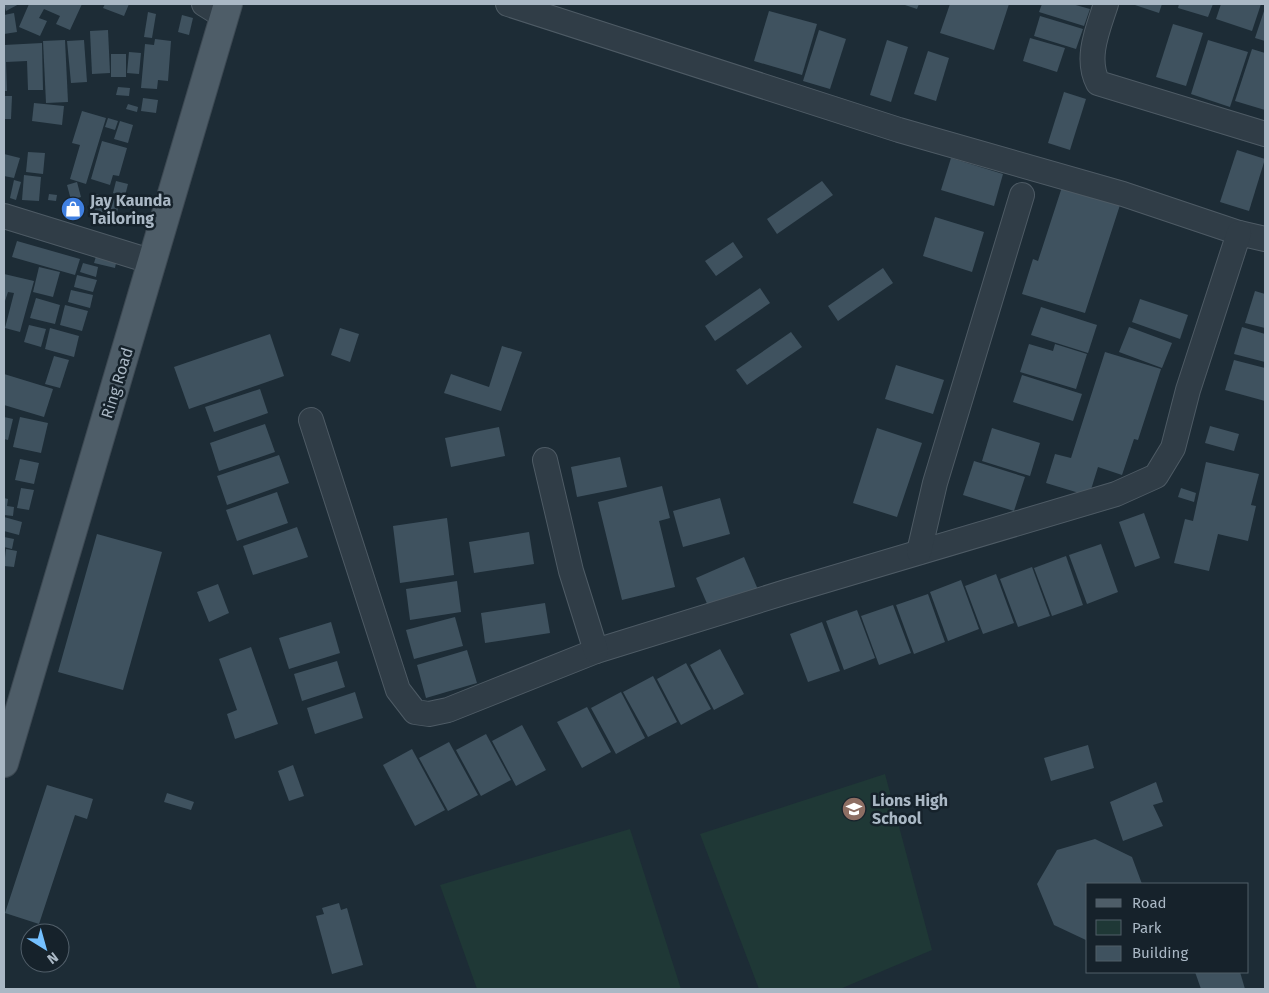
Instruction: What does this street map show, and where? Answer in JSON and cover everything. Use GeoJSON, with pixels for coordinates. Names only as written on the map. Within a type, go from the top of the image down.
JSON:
{"type":"FeatureCollection","features":[{"type":"Feature","properties":{"kind":"main road","name":"Ring Road"},"geometry":{"type":"LineString","coordinates":[[4,763],[153,262],[219,8]]}},
{"type":"Feature","properties":{"kind":"street"},"geometry":{"type":"LineString","coordinates":[[508,4],[899,130],[1123,194],[1239,233],[1265,239]]}},
{"type":"Feature","properties":{"kind":"street"},"geometry":{"type":"LineString","coordinates":[[1106,4],[1093,48],[1093,73],[1098,83],[1113,90],[1265,134]]}},
{"type":"Feature","properties":{"kind":"street"},"geometry":{"type":"LineString","coordinates":[[919,552],[935,483],[1022,196]]}},
{"type":"Feature","properties":{"kind":"street"},"geometry":{"type":"LineString","coordinates":[[4,216],[153,262]]}},
{"type":"Feature","properties":{"kind":"street"},"geometry":{"type":"LineString","coordinates":[[312,420],[398,690],[415,712],[429,714],[448,710],[596,651],[1116,494],[1156,476],[1173,448],[1188,390],[1239,233]]}},
{"type":"Feature","properties":{"kind":"street"},"geometry":{"type":"LineString","coordinates":[[545,460],[571,571],[596,651]]}},
{"type":"Feature","properties":{"kind":"green space"},"geometry":{"type":"Polygon","coordinates":[[[885,774],[932,950],[840,989],[759,989],[700,834],[885,774]]]}},
{"type":"Feature","properties":{"kind":"green space"},"geometry":{"type":"Polygon","coordinates":[[[630,829],[681,989],[477,989],[440,885],[630,829]]]}},
{"type":"Feature","properties":{"kind":"building"},"geometry":{"type":"Polygon","coordinates":[[[4,4],[19,4],[6,11],[4,4]]]}},
{"type":"Feature","properties":{"kind":"building"},"geometry":{"type":"Polygon","coordinates":[[[29,4],[82,4],[70,30],[56,24],[60,16],[44,9],[39,18],[47,21],[40,36],[19,27],[29,4]]]}},
{"type":"Feature","properties":{"kind":"building"},"geometry":{"type":"Polygon","coordinates":[[[105,4],[129,4],[124,16],[103,8],[105,4]]]}},
{"type":"Feature","properties":{"kind":"building"},"geometry":{"type":"Polygon","coordinates":[[[902,4],[919,4],[917,9],[902,4]]]}},
{"type":"Feature","properties":{"kind":"building"},"geometry":{"type":"Polygon","coordinates":[[[950,4],[1009,4],[994,50],[940,33],[950,4]]]}},
{"type":"Feature","properties":{"kind":"building"},"geometry":{"type":"Polygon","coordinates":[[[1042,4],[1072,4],[1090,9],[1084,26],[1039,12],[1042,4]]]}},
{"type":"Feature","properties":{"kind":"building"},"geometry":{"type":"Polygon","coordinates":[[[1132,4],[1162,4],[1159,13],[1132,4]]]}},
{"type":"Feature","properties":{"kind":"building"},"geometry":{"type":"Polygon","coordinates":[[[1179,4],[1213,4],[1208,17],[1178,8],[1179,4]]]}},
{"type":"Feature","properties":{"kind":"building"},"geometry":{"type":"Polygon","coordinates":[[[1221,4],[1261,4],[1252,31],[1216,19],[1221,4]]]}},
{"type":"Feature","properties":{"kind":"building"},"geometry":{"type":"Polygon","coordinates":[[[1265,8],[1265,41],[1255,38],[1265,8]]]}},
{"type":"Feature","properties":{"kind":"building"},"geometry":{"type":"Polygon","coordinates":[[[769,11],[817,24],[802,75],[754,61],[769,11]]]}},
{"type":"Feature","properties":{"kind":"building"},"geometry":{"type":"Polygon","coordinates":[[[148,12],[156,14],[152,38],[144,37],[148,12]]]}},
{"type":"Feature","properties":{"kind":"building"},"geometry":{"type":"Polygon","coordinates":[[[14,13],[17,32],[4,34],[4,15],[14,13]]]}},
{"type":"Feature","properties":{"kind":"building"},"geometry":{"type":"Polygon","coordinates":[[[182,15],[193,18],[189,35],[178,32],[182,15]]]}},
{"type":"Feature","properties":{"kind":"building"},"geometry":{"type":"Polygon","coordinates":[[[1040,16],[1083,29],[1076,49],[1034,36],[1040,16]]]}},
{"type":"Feature","properties":{"kind":"building"},"geometry":{"type":"Polygon","coordinates":[[[1173,24],[1203,33],[1186,86],[1156,77],[1173,24]]]}},
{"type":"Feature","properties":{"kind":"building"},"geometry":{"type":"Polygon","coordinates":[[[108,30],[110,73],[92,74],[90,31],[108,30]]]}},
{"type":"Feature","properties":{"kind":"building"},"geometry":{"type":"Polygon","coordinates":[[[819,30],[846,39],[830,89],[803,81],[819,30]]]}},
{"type":"Feature","properties":{"kind":"building"},"geometry":{"type":"Polygon","coordinates":[[[1030,38],[1065,48],[1057,72],[1023,61],[1030,38]]]}},
{"type":"Feature","properties":{"kind":"building"},"geometry":{"type":"Polygon","coordinates":[[[155,39],[171,41],[168,81],[158,80],[157,89],[141,88],[145,44],[154,45],[155,39]]]}},
{"type":"Feature","properties":{"kind":"building"},"geometry":{"type":"Polygon","coordinates":[[[65,40],[68,102],[46,103],[43,41],[65,40]]]}},
{"type":"Feature","properties":{"kind":"building"},"geometry":{"type":"Polygon","coordinates":[[[84,40],[87,82],[71,83],[67,41],[84,40]]]}},
{"type":"Feature","properties":{"kind":"building"},"geometry":{"type":"Polygon","coordinates":[[[887,40],[908,47],[891,102],[870,95],[887,40]]]}},
{"type":"Feature","properties":{"kind":"building"},"geometry":{"type":"Polygon","coordinates":[[[1208,40],[1248,52],[1230,107],[1191,94],[1208,40]]]}},
{"type":"Feature","properties":{"kind":"building"},"geometry":{"type":"Polygon","coordinates":[[[42,43],[43,90],[28,90],[27,61],[6,62],[7,91],[4,91],[4,45],[42,43]]]}},
{"type":"Feature","properties":{"kind":"building"},"geometry":{"type":"Polygon","coordinates":[[[1252,49],[1265,53],[1265,110],[1235,101],[1252,49]]]}},
{"type":"Feature","properties":{"kind":"building"},"geometry":{"type":"Polygon","coordinates":[[[928,51],[949,58],[936,101],[914,94],[928,51]]]}},
{"type":"Feature","properties":{"kind":"building"},"geometry":{"type":"Polygon","coordinates":[[[129,52],[141,53],[139,74],[127,73],[129,52]]]}},
{"type":"Feature","properties":{"kind":"building"},"geometry":{"type":"Polygon","coordinates":[[[111,54],[126,54],[126,77],[111,77],[111,54]]]}},
{"type":"Feature","properties":{"kind":"building"},"geometry":{"type":"Polygon","coordinates":[[[118,87],[130,88],[129,96],[116,95],[118,87]]]}},
{"type":"Feature","properties":{"kind":"building"},"geometry":{"type":"Polygon","coordinates":[[[1064,92],[1086,99],[1070,150],[1048,143],[1064,92]]]}},
{"type":"Feature","properties":{"kind":"building"},"geometry":{"type":"Polygon","coordinates":[[[4,96],[12,96],[11,119],[4,119],[4,96]]]}},
{"type":"Feature","properties":{"kind":"building"},"geometry":{"type":"Polygon","coordinates":[[[143,98],[158,100],[156,113],[141,111],[143,98]]]}},
{"type":"Feature","properties":{"kind":"building"},"geometry":{"type":"Polygon","coordinates":[[[34,103],[64,106],[62,125],[32,121],[34,103]]]}},
{"type":"Feature","properties":{"kind":"building"},"geometry":{"type":"Polygon","coordinates":[[[128,104],[138,107],[137,112],[126,109],[128,104]]]}},
{"type":"Feature","properties":{"kind":"building"},"geometry":{"type":"Polygon","coordinates":[[[82,111],[106,118],[86,184],[70,179],[80,145],[72,143],[82,111]]]}},
{"type":"Feature","properties":{"kind":"building"},"geometry":{"type":"Polygon","coordinates":[[[108,118],[118,121],[115,130],[105,127],[108,118]]]}},
{"type":"Feature","properties":{"kind":"building"},"geometry":{"type":"Polygon","coordinates":[[[120,121],[133,125],[128,143],[114,139],[120,121]]]}},
{"type":"Feature","properties":{"kind":"building"},"geometry":{"type":"Polygon","coordinates":[[[102,141],[127,148],[119,176],[113,175],[110,185],[91,179],[102,141]]]}},
{"type":"Feature","properties":{"kind":"building"},"geometry":{"type":"Polygon","coordinates":[[[1237,150],[1265,159],[1249,211],[1220,202],[1237,150]]]}},
{"type":"Feature","properties":{"kind":"building"},"geometry":{"type":"Polygon","coordinates":[[[28,152],[45,153],[43,174],[26,172],[28,152]]]}},
{"type":"Feature","properties":{"kind":"building"},"geometry":{"type":"Polygon","coordinates":[[[4,154],[20,158],[14,178],[4,176],[4,154]]]}},
{"type":"Feature","properties":{"kind":"building"},"geometry":{"type":"Polygon","coordinates":[[[951,158],[1003,174],[994,206],[941,190],[951,158]]]}},
{"type":"Feature","properties":{"kind":"building"},"geometry":{"type":"Polygon","coordinates":[[[24,175],[41,177],[39,201],[22,200],[24,175]]]}},
{"type":"Feature","properties":{"kind":"building"},"geometry":{"type":"Polygon","coordinates":[[[14,180],[21,182],[16,200],[10,198],[14,180]]]}},
{"type":"Feature","properties":{"kind":"building"},"geometry":{"type":"Polygon","coordinates":[[[116,181],[128,184],[125,196],[113,193],[116,181]]]}},
{"type":"Feature","properties":{"kind":"building"},"geometry":{"type":"Polygon","coordinates":[[[822,181],[833,195],[777,234],[767,219],[822,181]]]}},
{"type":"Feature","properties":{"kind":"building"},"geometry":{"type":"Polygon","coordinates":[[[77,182],[81,197],[71,200],[67,185],[77,182]]]}},
{"type":"Feature","properties":{"kind":"building"},"geometry":{"type":"Polygon","coordinates":[[[1062,187],[1120,205],[1085,313],[1022,294],[1033,259],[1038,261],[1062,187]]]}},
{"type":"Feature","properties":{"kind":"building"},"geometry":{"type":"Polygon","coordinates":[[[49,194],[57,195],[56,201],[48,200],[49,194]]]}},
{"type":"Feature","properties":{"kind":"building"},"geometry":{"type":"Polygon","coordinates":[[[96,194],[120,201],[116,216],[92,209],[96,194]]]}},
{"type":"Feature","properties":{"kind":"building"},"geometry":{"type":"Polygon","coordinates":[[[935,217],[984,232],[972,272],[923,256],[935,217]]]}},
{"type":"Feature","properties":{"kind":"building"},"geometry":{"type":"Polygon","coordinates":[[[17,241],[80,259],[75,275],[12,257],[17,241]]]}},
{"type":"Feature","properties":{"kind":"building"},"geometry":{"type":"Polygon","coordinates":[[[733,242],[743,257],[716,276],[705,261],[733,242]]]}},
{"type":"Feature","properties":{"kind":"building"},"geometry":{"type":"Polygon","coordinates":[[[97,253],[117,258],[115,268],[94,263],[97,253]]]}},
{"type":"Feature","properties":{"kind":"building"},"geometry":{"type":"Polygon","coordinates":[[[83,263],[98,267],[96,277],[80,272],[83,263]]]}},
{"type":"Feature","properties":{"kind":"building"},"geometry":{"type":"Polygon","coordinates":[[[39,267],[60,272],[53,297],[33,292],[39,267]]]}},
{"type":"Feature","properties":{"kind":"building"},"geometry":{"type":"Polygon","coordinates":[[[883,268],[893,283],[838,321],[828,306],[883,268]]]}},
{"type":"Feature","properties":{"kind":"building"},"geometry":{"type":"Polygon","coordinates":[[[4,274],[34,281],[20,332],[5,328],[14,293],[8,292],[4,304],[4,274]]]}},
{"type":"Feature","properties":{"kind":"building"},"geometry":{"type":"Polygon","coordinates":[[[77,275],[97,280],[93,292],[74,287],[77,275]]]}},
{"type":"Feature","properties":{"kind":"building"},"geometry":{"type":"Polygon","coordinates":[[[760,288],[770,303],[715,341],[705,326],[760,288]]]}},
{"type":"Feature","properties":{"kind":"building"},"geometry":{"type":"Polygon","coordinates":[[[71,290],[93,295],[90,308],[68,302],[71,290]]]}},
{"type":"Feature","properties":{"kind":"building"},"geometry":{"type":"Polygon","coordinates":[[[1255,291],[1265,294],[1265,328],[1245,323],[1255,291]]]}},
{"type":"Feature","properties":{"kind":"building"},"geometry":{"type":"Polygon","coordinates":[[[36,298],[60,305],[55,324],[30,318],[36,298]]]}},
{"type":"Feature","properties":{"kind":"building"},"geometry":{"type":"Polygon","coordinates":[[[1140,299],[1188,315],[1180,339],[1132,322],[1140,299]]]}},
{"type":"Feature","properties":{"kind":"building"},"geometry":{"type":"Polygon","coordinates":[[[65,305],[88,311],[82,331],[60,325],[65,305]]]}},
{"type":"Feature","properties":{"kind":"building"},"geometry":{"type":"Polygon","coordinates":[[[1041,307],[1097,325],[1088,353],[1031,335],[1041,307]]]}},
{"type":"Feature","properties":{"kind":"building"},"geometry":{"type":"Polygon","coordinates":[[[29,325],[46,329],[41,347],[24,342],[29,325]]]}},
{"type":"Feature","properties":{"kind":"building"},"geometry":{"type":"Polygon","coordinates":[[[1129,327],[1172,343],[1162,368],[1119,352],[1129,327]]]}},
{"type":"Feature","properties":{"kind":"building"},"geometry":{"type":"Polygon","coordinates":[[[1242,327],[1265,334],[1265,362],[1234,354],[1242,327]]]}},
{"type":"Feature","properties":{"kind":"building"},"geometry":{"type":"Polygon","coordinates":[[[50,328],[79,336],[74,357],[45,349],[50,328]]]}},
{"type":"Feature","properties":{"kind":"building"},"geometry":{"type":"Polygon","coordinates":[[[340,328],[359,334],[350,362],[331,355],[340,328]]]}},
{"type":"Feature","properties":{"kind":"building"},"geometry":{"type":"Polygon","coordinates":[[[791,332],[802,347],[747,385],[736,370],[791,332]]]}},
{"type":"Feature","properties":{"kind":"building"},"geometry":{"type":"Polygon","coordinates":[[[270,334],[284,376],[189,409],[174,367],[270,334]]]}},
{"type":"Feature","properties":{"kind":"building"},"geometry":{"type":"Polygon","coordinates":[[[1029,344],[1053,351],[1055,344],[1087,354],[1076,389],[1020,372],[1029,344]]]}},
{"type":"Feature","properties":{"kind":"building"},"geometry":{"type":"Polygon","coordinates":[[[502,346],[522,352],[501,411],[444,393],[451,374],[489,387],[502,346]]]}},
{"type":"Feature","properties":{"kind":"building"},"geometry":{"type":"Polygon","coordinates":[[[1105,352],[1161,369],[1138,440],[1134,439],[1122,475],[1098,467],[1089,496],[1046,483],[1055,454],[1071,458],[1105,352]]]}},
{"type":"Feature","properties":{"kind":"building"},"geometry":{"type":"Polygon","coordinates":[[[54,356],[69,360],[60,388],[45,384],[54,356]]]}},
{"type":"Feature","properties":{"kind":"building"},"geometry":{"type":"Polygon","coordinates":[[[1234,360],[1265,368],[1265,401],[1225,390],[1234,360]]]}},
{"type":"Feature","properties":{"kind":"building"},"geometry":{"type":"Polygon","coordinates":[[[896,365],[944,380],[933,414],[885,399],[896,365]]]}},
{"type":"Feature","properties":{"kind":"building"},"geometry":{"type":"Polygon","coordinates":[[[4,374],[53,389],[44,417],[4,405],[4,374]]]}},
{"type":"Feature","properties":{"kind":"building"},"geometry":{"type":"Polygon","coordinates":[[[1022,375],[1082,394],[1073,421],[1013,402],[1022,375]]]}},
{"type":"Feature","properties":{"kind":"building"},"geometry":{"type":"Polygon","coordinates":[[[260,389],[268,413],[214,432],[205,407],[260,389]]]}},
{"type":"Feature","properties":{"kind":"building"},"geometry":{"type":"Polygon","coordinates":[[[4,417],[13,419],[8,440],[4,439],[4,417]]]}},
{"type":"Feature","properties":{"kind":"building"},"geometry":{"type":"Polygon","coordinates":[[[20,417],[48,423],[41,453],[13,447],[20,417]]]}},
{"type":"Feature","properties":{"kind":"building"},"geometry":{"type":"Polygon","coordinates":[[[265,424],[275,452],[219,471],[210,443],[265,424]]]}},
{"type":"Feature","properties":{"kind":"building"},"geometry":{"type":"Polygon","coordinates":[[[1210,426],[1239,434],[1234,451],[1205,443],[1210,426]]]}},
{"type":"Feature","properties":{"kind":"building"},"geometry":{"type":"Polygon","coordinates":[[[499,427],[505,456],[451,467],[445,438],[499,427]]]}},
{"type":"Feature","properties":{"kind":"building"},"geometry":{"type":"Polygon","coordinates":[[[877,428],[922,443],[897,517],[853,503],[877,428]]]}},
{"type":"Feature","properties":{"kind":"building"},"geometry":{"type":"Polygon","coordinates":[[[992,428],[1040,443],[1030,476],[982,461],[992,428]]]}},
{"type":"Feature","properties":{"kind":"building"},"geometry":{"type":"Polygon","coordinates":[[[279,455],[289,483],[227,505],[217,476],[279,455]]]}},
{"type":"Feature","properties":{"kind":"building"},"geometry":{"type":"Polygon","coordinates":[[[620,457],[627,487],[577,497],[571,467],[620,457]]]}},
{"type":"Feature","properties":{"kind":"building"},"geometry":{"type":"Polygon","coordinates":[[[20,459],[39,463],[34,484],[15,480],[20,459]]]}},
{"type":"Feature","properties":{"kind":"building"},"geometry":{"type":"Polygon","coordinates":[[[974,461],[1025,477],[1014,511],[963,495],[974,461]]]}},
{"type":"Feature","properties":{"kind":"building"},"geometry":{"type":"Polygon","coordinates":[[[1206,462],[1259,474],[1251,505],[1256,506],[1248,541],[1218,534],[1209,571],[1174,563],[1185,519],[1193,521],[1206,462]]]}},
{"type":"Feature","properties":{"kind":"building"},"geometry":{"type":"Polygon","coordinates":[[[662,486],[670,518],[659,521],[675,587],[622,600],[598,502],[662,486]]]}},
{"type":"Feature","properties":{"kind":"building"},"geometry":{"type":"Polygon","coordinates":[[[21,488],[34,490],[29,510],[17,508],[21,488]]]}},
{"type":"Feature","properties":{"kind":"building"},"geometry":{"type":"Polygon","coordinates":[[[1181,488],[1196,493],[1194,502],[1178,497],[1181,488]]]}},
{"type":"Feature","properties":{"kind":"building"},"geometry":{"type":"Polygon","coordinates":[[[277,492],[288,523],[237,541],[226,510],[277,492]]]}},
{"type":"Feature","properties":{"kind":"building"},"geometry":{"type":"Polygon","coordinates":[[[4,498],[8,499],[7,506],[14,507],[13,516],[4,515],[4,498]]]}},
{"type":"Feature","properties":{"kind":"building"},"geometry":{"type":"Polygon","coordinates":[[[720,498],[730,534],[683,547],[673,511],[720,498]]]}},
{"type":"Feature","properties":{"kind":"building"},"geometry":{"type":"Polygon","coordinates":[[[1144,513],[1160,558],[1135,567],[1119,522],[1144,513]]]}},
{"type":"Feature","properties":{"kind":"building"},"geometry":{"type":"Polygon","coordinates":[[[4,517],[22,522],[19,535],[4,531],[4,517]]]}},
{"type":"Feature","properties":{"kind":"building"},"geometry":{"type":"Polygon","coordinates":[[[447,518],[454,575],[400,583],[393,526],[447,518]]]}},
{"type":"Feature","properties":{"kind":"building"},"geometry":{"type":"Polygon","coordinates":[[[297,527],[308,557],[253,575],[243,546],[297,527]]]}},
{"type":"Feature","properties":{"kind":"building"},"geometry":{"type":"Polygon","coordinates":[[[529,532],[534,564],[474,573],[469,542],[529,532]]]}},
{"type":"Feature","properties":{"kind":"building"},"geometry":{"type":"Polygon","coordinates":[[[97,534],[162,552],[123,690],[58,672],[97,534]]]}},
{"type":"Feature","properties":{"kind":"building"},"geometry":{"type":"Polygon","coordinates":[[[4,537],[14,539],[12,549],[4,547],[4,537]]]}},
{"type":"Feature","properties":{"kind":"building"},"geometry":{"type":"Polygon","coordinates":[[[1101,544],[1118,592],[1087,604],[1069,555],[1101,544]]]}},
{"type":"Feature","properties":{"kind":"building"},"geometry":{"type":"Polygon","coordinates":[[[6,549],[17,551],[14,567],[4,566],[6,549]]]}},
{"type":"Feature","properties":{"kind":"building"},"geometry":{"type":"Polygon","coordinates":[[[1066,556],[1083,605],[1052,616],[1034,568],[1066,556]]]}},
{"type":"Feature","properties":{"kind":"building"},"geometry":{"type":"Polygon","coordinates":[[[744,557],[759,592],[711,613],[696,578],[744,557]]]}},
{"type":"Feature","properties":{"kind":"building"},"geometry":{"type":"Polygon","coordinates":[[[1032,567],[1050,616],[1018,627],[1000,579],[1032,567]]]}},
{"type":"Feature","properties":{"kind":"building"},"geometry":{"type":"Polygon","coordinates":[[[996,574],[1014,623],[983,634],[965,586],[996,574]]]}},
{"type":"Feature","properties":{"kind":"building"},"geometry":{"type":"Polygon","coordinates":[[[961,580],[979,629],[948,641],[930,592],[961,580]]]}},
{"type":"Feature","properties":{"kind":"building"},"geometry":{"type":"Polygon","coordinates":[[[457,581],[461,612],[410,620],[406,589],[457,581]]]}},
{"type":"Feature","properties":{"kind":"building"},"geometry":{"type":"Polygon","coordinates":[[[218,584],[229,613],[209,622],[197,592],[218,584]]]}},
{"type":"Feature","properties":{"kind":"building"},"geometry":{"type":"Polygon","coordinates":[[[928,594],[945,642],[914,654],[896,605],[928,594]]]}},
{"type":"Feature","properties":{"kind":"building"},"geometry":{"type":"Polygon","coordinates":[[[545,603],[550,633],[485,643],[481,613],[545,603]]]}},
{"type":"Feature","properties":{"kind":"building"},"geometry":{"type":"Polygon","coordinates":[[[893,605],[911,653],[879,665],[861,616],[893,605]]]}},
{"type":"Feature","properties":{"kind":"building"},"geometry":{"type":"Polygon","coordinates":[[[857,610],[875,658],[844,670],[826,621],[857,610]]]}},
{"type":"Feature","properties":{"kind":"building"},"geometry":{"type":"Polygon","coordinates":[[[455,617],[463,646],[414,659],[406,630],[455,617]]]}},
{"type":"Feature","properties":{"kind":"building"},"geometry":{"type":"Polygon","coordinates":[[[331,622],[340,653],[289,669],[279,638],[331,622]]]}},
{"type":"Feature","properties":{"kind":"building"},"geometry":{"type":"Polygon","coordinates":[[[822,622],[840,671],[808,682],[790,634],[822,622]]]}},
{"type":"Feature","properties":{"kind":"building"},"geometry":{"type":"Polygon","coordinates":[[[251,647],[278,724],[235,739],[227,714],[237,710],[219,659],[251,647]]]}},
{"type":"Feature","properties":{"kind":"building"},"geometry":{"type":"Polygon","coordinates":[[[720,649],[744,694],[714,710],[690,665],[720,649]]]}},
{"type":"Feature","properties":{"kind":"building"},"geometry":{"type":"Polygon","coordinates":[[[467,650],[477,683],[426,698],[417,665],[467,650]]]}},
{"type":"Feature","properties":{"kind":"building"},"geometry":{"type":"Polygon","coordinates":[[[337,661],[345,687],[302,701],[294,674],[337,661]]]}},
{"type":"Feature","properties":{"kind":"building"},"geometry":{"type":"Polygon","coordinates":[[[686,663],[711,709],[681,725],[657,679],[686,663]]]}},
{"type":"Feature","properties":{"kind":"building"},"geometry":{"type":"Polygon","coordinates":[[[653,676],[677,722],[648,737],[623,692],[653,676]]]}},
{"type":"Feature","properties":{"kind":"building"},"geometry":{"type":"Polygon","coordinates":[[[355,692],[363,718],[315,734],[307,708],[355,692]]]}},
{"type":"Feature","properties":{"kind":"building"},"geometry":{"type":"Polygon","coordinates":[[[621,692],[645,738],[616,754],[591,708],[621,692]]]}},
{"type":"Feature","properties":{"kind":"building"},"geometry":{"type":"Polygon","coordinates":[[[587,707],[611,752],[582,768],[557,722],[587,707]]]}},
{"type":"Feature","properties":{"kind":"building"},"geometry":{"type":"Polygon","coordinates":[[[522,725],[546,770],[516,786],[492,741],[522,725]]]}},
{"type":"Feature","properties":{"kind":"building"},"geometry":{"type":"Polygon","coordinates":[[[486,734],[511,780],[481,796],[456,750],[486,734]]]}},
{"type":"Feature","properties":{"kind":"building"},"geometry":{"type":"Polygon","coordinates":[[[449,742],[478,795],[448,811],[419,758],[449,742]]]}},
{"type":"Feature","properties":{"kind":"building"},"geometry":{"type":"Polygon","coordinates":[[[1088,745],[1094,768],[1051,781],[1044,758],[1088,745]]]}},
{"type":"Feature","properties":{"kind":"building"},"geometry":{"type":"Polygon","coordinates":[[[412,749],[445,810],[415,826],[383,765],[412,749]]]}},
{"type":"Feature","properties":{"kind":"building"},"geometry":{"type":"Polygon","coordinates":[[[293,765],[304,796],[289,801],[278,771],[293,765]]]}},
{"type":"Feature","properties":{"kind":"building"},"geometry":{"type":"Polygon","coordinates":[[[1156,782],[1163,802],[1153,805],[1163,826],[1123,841],[1110,802],[1156,782]]]}},
{"type":"Feature","properties":{"kind":"building"},"geometry":{"type":"Polygon","coordinates":[[[47,785],[93,799],[87,819],[75,815],[39,923],[5,913],[47,785]]]}},
{"type":"Feature","properties":{"kind":"building"},"geometry":{"type":"Polygon","coordinates":[[[167,793],[194,802],[191,810],[164,802],[167,793]]]}},
{"type":"Feature","properties":{"kind":"building"},"geometry":{"type":"Polygon","coordinates":[[[1095,839],[1132,857],[1142,883],[1086,883],[1086,940],[1054,925],[1037,884],[1057,850],[1095,839]]]}},
{"type":"Feature","properties":{"kind":"building"},"geometry":{"type":"Polygon","coordinates":[[[339,903],[341,910],[347,908],[363,965],[332,974],[316,916],[324,914],[322,908],[339,903]]]}},
{"type":"Feature","properties":{"kind":"building"},"geometry":{"type":"Polygon","coordinates":[[[1195,973],[1240,973],[1245,989],[1201,989],[1195,973]]]}},
{"type":"Feature","properties":{"kind":"place","name":"Jay Kaunda Tailoring"},"geometry":{"type":"Point","coordinates":[73,209]}},
{"type":"Feature","properties":{"kind":"place","name":"Lions High School"},"geometry":{"type":"Point","coordinates":[854,809]}}]}
